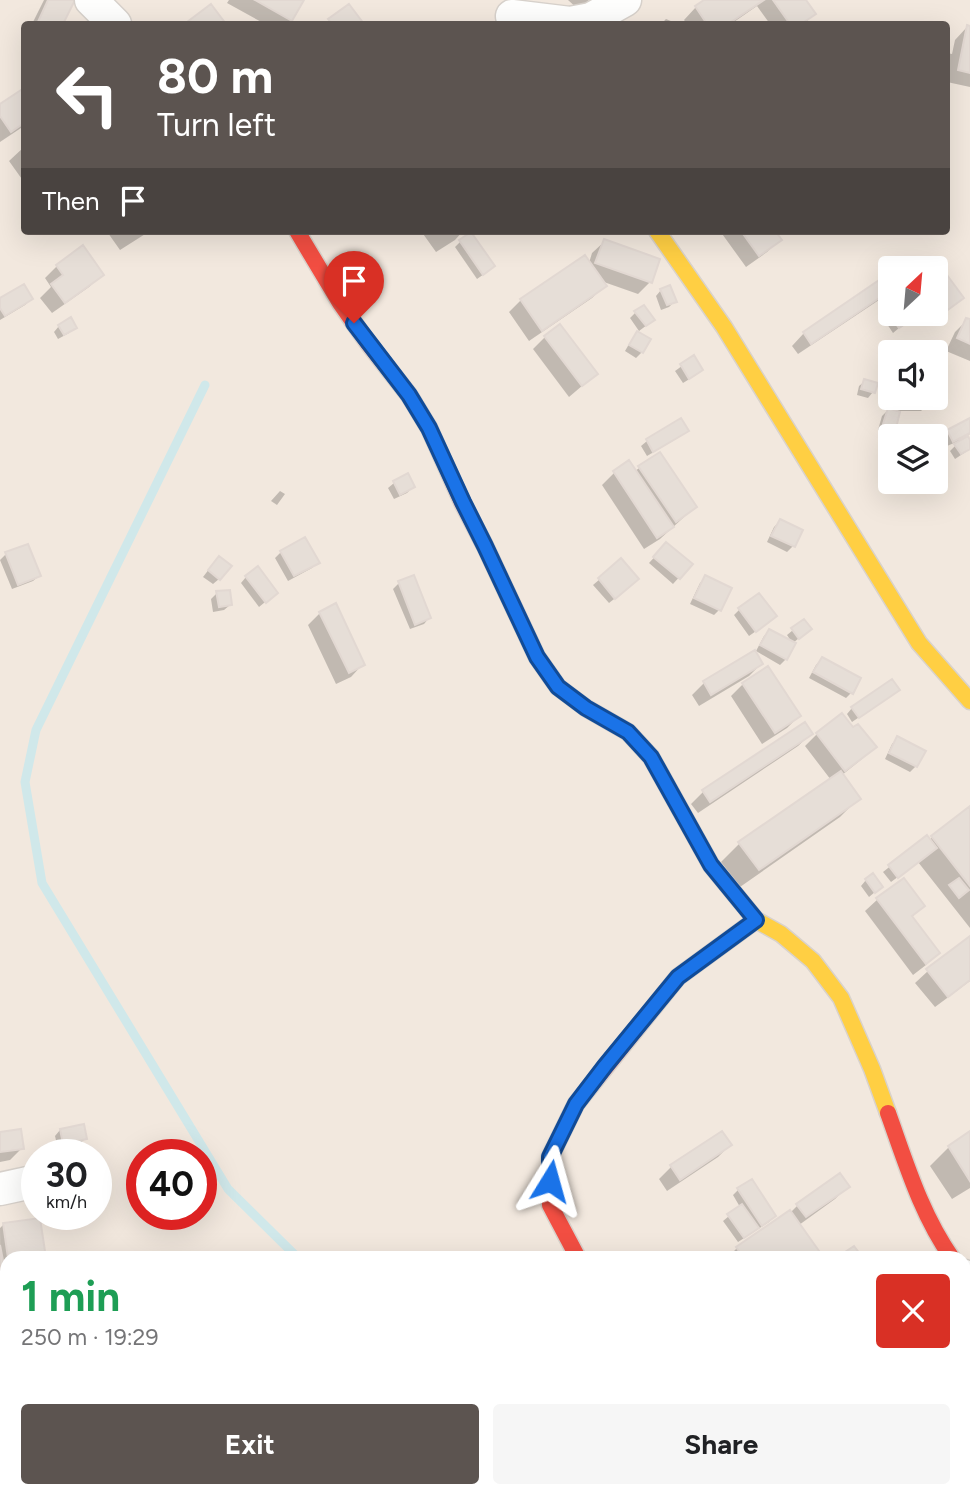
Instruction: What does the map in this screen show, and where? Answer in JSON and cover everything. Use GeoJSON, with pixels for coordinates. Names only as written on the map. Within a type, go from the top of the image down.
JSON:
{"type":"FeatureCollection","features":[{"type":"Feature","properties":{"kind":"street"},"geometry":{"type":"LineString","coordinates":[[91,0],[113,21]]}},
{"type":"Feature","properties":{"kind":"street"},"geometry":{"type":"LineString","coordinates":[[580,21],[591,19],[625,0]]}},
{"type":"Feature","properties":{"kind":"street"},"geometry":{"type":"LineString","coordinates":[[510,13],[558,21]]}},
{"type":"Feature","properties":{"kind":"street"},"geometry":{"type":"LineString","coordinates":[[299,235],[340,303],[409,395],[429,428],[537,657],[558,687],[586,708],[628,732],[651,757],[711,865],[756,920],[781,934],[813,961],[841,998],[872,1069],[921,1205],[948,1251]]}},
{"type":"Feature","properties":{"kind":"street"},"geometry":{"type":"LineString","coordinates":[[660,235],[724,327],[919,643],[970,701]]}},
{"type":"Feature","properties":{"kind":"street"},"geometry":{"type":"LineString","coordinates":[[574,1251],[550,1205],[550,1157],[576,1104],[678,977],[756,920]]}},
{"type":"Feature","properties":{"kind":"street"},"geometry":{"type":"LineString","coordinates":[[0,1189],[21,1184]]}},
{"type":"Feature","properties":{"kind":"shaded area"},"geometry":{"type":"Polygon","coordinates":[[[0,0],[970,0],[970,1251],[0,1251],[0,0]]]}},
{"type":"Feature","properties":{"kind":"building"},"geometry":{"type":"Polygon","coordinates":[[[48,0],[75,0],[64,21],[38,21],[48,0]]]}},
{"type":"Feature","properties":{"kind":"building"},"geometry":{"type":"Polygon","coordinates":[[[255,0],[304,0],[292,21],[255,0]]]}},
{"type":"Feature","properties":{"kind":"building"},"geometry":{"type":"Polygon","coordinates":[[[704,0],[764,0],[732,21],[705,21],[695,6],[704,0]]]}},
{"type":"Feature","properties":{"kind":"building"},"geometry":{"type":"Polygon","coordinates":[[[773,0],[806,0],[816,14],[806,21],[788,21],[773,0]]]}},
{"type":"Feature","properties":{"kind":"building"},"geometry":{"type":"Polygon","coordinates":[[[211,4],[224,21],[188,21],[211,4]]]}},
{"type":"Feature","properties":{"kind":"building"},"geometry":{"type":"Polygon","coordinates":[[[349,4],[362,21],[330,21],[328,19],[349,4]]]}},
{"type":"Feature","properties":{"kind":"building"},"geometry":{"type":"Polygon","coordinates":[[[967,25],[970,26],[970,73],[958,70],[967,25]]]}},
{"type":"Feature","properties":{"kind":"building"},"geometry":{"type":"Polygon","coordinates":[[[21,90],[21,125],[11,132],[0,116],[0,104],[21,90]]]}},
{"type":"Feature","properties":{"kind":"building"},"geometry":{"type":"Polygon","coordinates":[[[466,235],[473,235],[495,266],[483,275],[459,240],[466,235]]]}},
{"type":"Feature","properties":{"kind":"building"},"geometry":{"type":"Polygon","coordinates":[[[744,235],[778,235],[782,240],[759,256],[744,235]]]}},
{"type":"Feature","properties":{"kind":"building"},"geometry":{"type":"Polygon","coordinates":[[[604,239],[660,259],[652,283],[595,263],[604,239]]]}},
{"type":"Feature","properties":{"kind":"building"},"geometry":{"type":"Polygon","coordinates":[[[83,245],[104,275],[65,303],[51,284],[63,275],[56,265],[83,245]]]}},
{"type":"Feature","properties":{"kind":"building"},"geometry":{"type":"Polygon","coordinates":[[[585,255],[607,286],[542,331],[520,299],[585,255]]]}},
{"type":"Feature","properties":{"kind":"building"},"geometry":{"type":"Polygon","coordinates":[[[948,276],[964,298],[948,310],[948,276]]]}},
{"type":"Feature","properties":{"kind":"building"},"geometry":{"type":"Polygon","coordinates":[[[878,281],[878,299],[811,344],[803,332],[878,281]]]}},
{"type":"Feature","properties":{"kind":"building"},"geometry":{"type":"Polygon","coordinates":[[[24,284],[33,299],[5,316],[0,308],[0,298],[24,284]]]}},
{"type":"Feature","properties":{"kind":"building"},"geometry":{"type":"Polygon","coordinates":[[[670,285],[677,302],[667,305],[660,289],[670,285]]]}},
{"type":"Feature","properties":{"kind":"building"},"geometry":{"type":"Polygon","coordinates":[[[644,305],[655,320],[646,326],[634,311],[644,305]]]}},
{"type":"Feature","properties":{"kind":"building"},"geometry":{"type":"Polygon","coordinates":[[[71,317],[77,328],[64,335],[58,325],[71,317]]]}},
{"type":"Feature","properties":{"kind":"building"},"geometry":{"type":"Polygon","coordinates":[[[966,318],[970,319],[970,344],[957,338],[966,318]]]}},
{"type":"Feature","properties":{"kind":"building"},"geometry":{"type":"Polygon","coordinates":[[[560,324],[598,374],[582,386],[544,336],[560,324]]]}},
{"type":"Feature","properties":{"kind":"building"},"geometry":{"type":"Polygon","coordinates":[[[637,331],[651,339],[643,353],[629,345],[637,331]]]}},
{"type":"Feature","properties":{"kind":"building"},"geometry":{"type":"Polygon","coordinates":[[[694,355],[703,370],[689,379],[680,364],[694,355]]]}},
{"type":"Feature","properties":{"kind":"building"},"geometry":{"type":"Polygon","coordinates":[[[864,379],[878,383],[875,393],[861,389],[864,379]]]}},
{"type":"Feature","properties":{"kind":"building"},"geometry":{"type":"Polygon","coordinates":[[[887,410],[900,412],[897,424],[883,424],[887,410]]]}},
{"type":"Feature","properties":{"kind":"building"},"geometry":{"type":"Polygon","coordinates":[[[681,418],[689,431],[653,452],[646,439],[681,418]]]}},
{"type":"Feature","properties":{"kind":"building"},"geometry":{"type":"Polygon","coordinates":[[[970,418],[970,433],[953,442],[948,429],[970,418]]]}},
{"type":"Feature","properties":{"kind":"building"},"geometry":{"type":"Polygon","coordinates":[[[968,436],[970,449],[961,454],[954,444],[968,436]]]}},
{"type":"Feature","properties":{"kind":"building"},"geometry":{"type":"Polygon","coordinates":[[[660,452],[697,507],[676,522],[638,466],[660,452]]]}},
{"type":"Feature","properties":{"kind":"building"},"geometry":{"type":"Polygon","coordinates":[[[629,460],[674,527],[657,538],[613,471],[629,460]]]}},
{"type":"Feature","properties":{"kind":"building"},"geometry":{"type":"Polygon","coordinates":[[[408,473],[415,487],[400,495],[393,481],[408,473]]]}},
{"type":"Feature","properties":{"kind":"building"},"geometry":{"type":"Polygon","coordinates":[[[780,519],[803,530],[795,547],[771,536],[780,519]]]}},
{"type":"Feature","properties":{"kind":"building"},"geometry":{"type":"Polygon","coordinates":[[[305,537],[320,563],[294,576],[280,551],[305,537]]]}},
{"type":"Feature","properties":{"kind":"building"},"geometry":{"type":"Polygon","coordinates":[[[666,542],[693,564],[680,579],[653,557],[666,542]]]}},
{"type":"Feature","properties":{"kind":"building"},"geometry":{"type":"Polygon","coordinates":[[[28,544],[41,576],[18,585],[5,552],[28,544]]]}},
{"type":"Feature","properties":{"kind":"building"},"geometry":{"type":"Polygon","coordinates":[[[219,556],[232,566],[220,580],[208,570],[219,556]]]}},
{"type":"Feature","properties":{"kind":"building"},"geometry":{"type":"Polygon","coordinates":[[[621,558],[639,579],[615,599],[598,578],[621,558]]]}},
{"type":"Feature","properties":{"kind":"building"},"geometry":{"type":"Polygon","coordinates":[[[258,566],[278,593],[266,603],[245,576],[258,566]]]}},
{"type":"Feature","properties":{"kind":"building"},"geometry":{"type":"Polygon","coordinates":[[[414,575],[431,618],[415,625],[398,581],[414,575]]]}},
{"type":"Feature","properties":{"kind":"building"},"geometry":{"type":"Polygon","coordinates":[[[705,575],[732,588],[721,611],[694,598],[705,575]]]}},
{"type":"Feature","properties":{"kind":"building"},"geometry":{"type":"Polygon","coordinates":[[[230,590],[232,605],[219,607],[216,591],[230,590]]]}},
{"type":"Feature","properties":{"kind":"building"},"geometry":{"type":"Polygon","coordinates":[[[759,593],[777,616],[756,632],[738,608],[759,593]]]}},
{"type":"Feature","properties":{"kind":"building"},"geometry":{"type":"Polygon","coordinates":[[[336,603],[365,665],[349,673],[319,612],[336,603]]]}},
{"type":"Feature","properties":{"kind":"building"},"geometry":{"type":"Polygon","coordinates":[[[804,619],[812,629],[799,639],[791,628],[804,619]]]}},
{"type":"Feature","properties":{"kind":"building"},"geometry":{"type":"Polygon","coordinates":[[[769,629],[796,643],[787,660],[760,645],[769,629]]]}},
{"type":"Feature","properties":{"kind":"building"},"geometry":{"type":"Polygon","coordinates":[[[755,650],[763,664],[711,695],[703,681],[755,650]]]}},
{"type":"Feature","properties":{"kind":"building"},"geometry":{"type":"Polygon","coordinates":[[[822,657],[861,678],[853,694],[813,672],[822,657]]]}},
{"type":"Feature","properties":{"kind":"building"},"geometry":{"type":"Polygon","coordinates":[[[768,666],[801,716],[775,733],[742,683],[768,666]]]}},
{"type":"Feature","properties":{"kind":"building"},"geometry":{"type":"Polygon","coordinates":[[[892,679],[900,690],[859,718],[851,707],[892,679]]]}},
{"type":"Feature","properties":{"kind":"building"},"geometry":{"type":"Polygon","coordinates":[[[842,713],[853,727],[858,724],[877,747],[845,771],[816,733],[842,713]]]}},
{"type":"Feature","properties":{"kind":"building"},"geometry":{"type":"Polygon","coordinates":[[[805,722],[813,734],[710,802],[702,790],[805,722]]]}},
{"type":"Feature","properties":{"kind":"building"},"geometry":{"type":"Polygon","coordinates":[[[897,736],[926,751],[917,767],[889,753],[897,736]]]}},
{"type":"Feature","properties":{"kind":"building"},"geometry":{"type":"Polygon","coordinates":[[[841,771],[861,799],[759,870],[738,842],[841,771]]]}},
{"type":"Feature","properties":{"kind":"building"},"geometry":{"type":"Polygon","coordinates":[[[970,806],[970,886],[931,836],[970,806]]]}},
{"type":"Feature","properties":{"kind":"building"},"geometry":{"type":"Polygon","coordinates":[[[927,835],[937,848],[898,878],[888,865],[927,835]]]}},
{"type":"Feature","properties":{"kind":"building"},"geometry":{"type":"Polygon","coordinates":[[[873,873],[883,887],[875,893],[865,879],[873,873]]]}},
{"type":"Feature","properties":{"kind":"building"},"geometry":{"type":"Polygon","coordinates":[[[904,878],[925,906],[912,916],[940,953],[926,964],[876,898],[904,878]]]}},
{"type":"Feature","properties":{"kind":"building"},"geometry":{"type":"Polygon","coordinates":[[[959,878],[969,890],[959,898],[949,885],[959,878]]]}},
{"type":"Feature","properties":{"kind":"building"},"geometry":{"type":"Polygon","coordinates":[[[970,936],[970,980],[948,997],[926,969],[970,936]]]}},
{"type":"Feature","properties":{"kind":"building"},"geometry":{"type":"Polygon","coordinates":[[[84,1124],[87,1139],[62,1139],[60,1129],[84,1124]]]}},
{"type":"Feature","properties":{"kind":"building"},"geometry":{"type":"Polygon","coordinates":[[[21,1129],[21,1149],[0,1152],[0,1132],[21,1129]]]}},
{"type":"Feature","properties":{"kind":"building"},"geometry":{"type":"Polygon","coordinates":[[[722,1131],[732,1145],[680,1180],[670,1165],[722,1131]]]}},
{"type":"Feature","properties":{"kind":"building"},"geometry":{"type":"Polygon","coordinates":[[[970,1131],[970,1181],[948,1146],[970,1131]]]}},
{"type":"Feature","properties":{"kind":"building"},"geometry":{"type":"Polygon","coordinates":[[[840,1173],[850,1187],[806,1217],[796,1204],[840,1173]]]}},
{"type":"Feature","properties":{"kind":"building"},"geometry":{"type":"Polygon","coordinates":[[[752,1179],[776,1216],[762,1226],[737,1188],[752,1179]]]}},
{"type":"Feature","properties":{"kind":"building"},"geometry":{"type":"Polygon","coordinates":[[[742,1204],[759,1228],[744,1238],[727,1214],[742,1204]]]}},
{"type":"Feature","properties":{"kind":"building"},"geometry":{"type":"Polygon","coordinates":[[[790,1210],[819,1251],[739,1251],[736,1247],[790,1210]]]}},
{"type":"Feature","properties":{"kind":"building"},"geometry":{"type":"Polygon","coordinates":[[[21,1221],[21,1230],[42,1230],[45,1251],[7,1251],[3,1223],[21,1221]]]}},
{"type":"Feature","properties":{"kind":"waterway"},"geometry":{"type":"LineString","coordinates":[[205,385],[36,730],[25,782],[42,883],[228,1189],[291,1251]]}},
{"type":"Feature","properties":{"kind":"traffic: slow"},"geometry":{"type":"LineString","coordinates":[[660,235],[724,327],[919,643],[970,701]]}},
{"type":"Feature","properties":{"kind":"traffic: slow"},"geometry":{"type":"LineString","coordinates":[[551,677],[558,687],[586,708],[628,732],[651,757],[711,865],[756,920],[781,934],[813,961],[841,998],[888,1113]]}},
{"type":"Feature","properties":{"kind":"traffic: jam"},"geometry":{"type":"LineString","coordinates":[[299,235],[340,303],[409,395],[429,428],[537,657],[551,677]]}},
{"type":"Feature","properties":{"kind":"traffic: jam"},"geometry":{"type":"LineString","coordinates":[[574,1251],[550,1205],[550,1157],[576,1104],[678,977],[756,920]]}},
{"type":"Feature","properties":{"kind":"traffic: jam"},"geometry":{"type":"LineString","coordinates":[[888,1113],[923,1206],[947,1251]]}},
{"type":"Feature","properties":{"kind":"route"},"geometry":{"type":"LineString","coordinates":[[354,323],[409,395],[429,428],[537,657],[558,687],[586,708],[628,732],[651,757],[711,865],[756,920],[678,977],[605,1066],[576,1104],[550,1157],[550,1181]]}}]}
